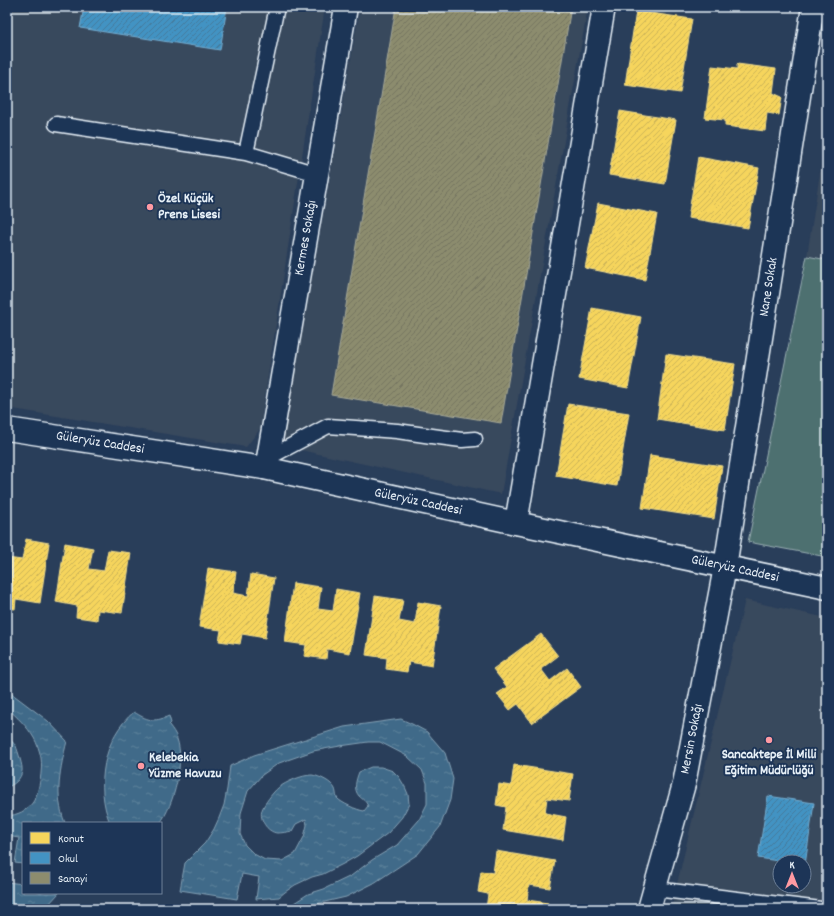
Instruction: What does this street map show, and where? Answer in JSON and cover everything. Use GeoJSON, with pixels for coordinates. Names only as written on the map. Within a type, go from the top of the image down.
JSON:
{"type":"FeatureCollection","features":[{"type":"Feature","properties":{"kind":"street","name":"Kermes Sokağı"},"geometry":{"type":"LineString","coordinates":[[266,463],[346,7]]}},
{"type":"Feature","properties":{"kind":"street"},"geometry":{"type":"LineString","coordinates":[[516,523],[604,7]]}},
{"type":"Feature","properties":{"kind":"street","name":"Nane Sokak"},"geometry":{"type":"LineString","coordinates":[[725,567],[813,7]]}},
{"type":"Feature","properties":{"kind":"street","name":"Güleryüz Caddesi"},"geometry":{"type":"LineString","coordinates":[[7,428],[266,463],[516,523],[827,588]]}},
{"type":"Feature","properties":{"kind":"street","name":"Mersin Sokağı"},"geometry":{"type":"LineString","coordinates":[[652,899],[684,784],[725,567]]}},
{"type":"Feature","properties":{"kind":"lane"},"geometry":{"type":"LineString","coordinates":[[246,153],[277,7]]}},
{"type":"Feature","properties":{"kind":"lane"},"geometry":{"type":"LineString","coordinates":[[56,124],[246,153],[317,174]]}},
{"type":"Feature","properties":{"kind":"lane"},"geometry":{"type":"LineString","coordinates":[[266,463],[328,426],[397,431],[462,440],[475,439]]}},
{"type":"Feature","properties":{"kind":"lane"},"geometry":{"type":"LineString","coordinates":[[652,899],[821,909]]}},
{"type":"Feature","properties":{"kind":"shaded area","name":"Özel Küçük Prens Lisesi"},"geometry":{"type":"Polygon","coordinates":[[[7,7],[325,7],[260,429],[246,447],[7,408],[7,7]]]}},
{"type":"Feature","properties":{"kind":"shaded area"},"geometry":{"type":"Polygon","coordinates":[[[360,7],[588,7],[501,494],[282,446],[360,7]]]}},
{"type":"Feature","properties":{"kind":"shaded area"},"geometry":{"type":"Polygon","coordinates":[[[827,128],[827,260],[807,256],[827,128]]]}},
{"type":"Feature","properties":{"kind":"shaded area","name":"Sancaktepe İl Milli Eğitim Müdürlüğü"},"geometry":{"type":"Polygon","coordinates":[[[745,600],[827,618],[827,909],[671,909],[745,600]]]}},
{"type":"Feature","properties":{"kind":"green space"},"geometry":{"type":"Polygon","coordinates":[[[807,256],[827,260],[827,557],[748,542],[807,256]]]}},
{"type":"Feature","properties":{"kind":"water"},"geometry":{"type":"Polygon","coordinates":[[[7,690],[48,721],[67,741],[59,782],[60,802],[65,822],[22,822],[22,864],[15,863],[19,838],[7,836],[7,816],[22,812],[33,802],[39,787],[41,756],[31,734],[22,722],[7,708],[7,690]]]}},
{"type":"Feature","properties":{"kind":"water","name":"Kelebekia Yüzme Havuzu"},"geometry":{"type":"Polygon","coordinates":[[[134,712],[150,720],[169,716],[171,723],[169,725],[175,733],[177,739],[180,759],[174,794],[161,822],[110,822],[105,809],[103,794],[105,763],[115,735],[123,722],[134,712]]]}},
{"type":"Feature","properties":{"kind":"water"},"geometry":{"type":"Polygon","coordinates":[[[401,719],[427,732],[445,753],[453,779],[450,800],[440,827],[418,854],[374,883],[346,897],[316,904],[294,903],[308,894],[324,889],[351,876],[372,860],[397,845],[419,820],[427,804],[427,783],[422,770],[407,756],[380,742],[340,746],[313,751],[279,763],[262,775],[248,791],[241,813],[240,834],[245,845],[254,854],[265,860],[282,861],[295,854],[304,837],[307,825],[306,819],[296,824],[292,831],[277,833],[267,828],[261,814],[264,805],[274,792],[281,786],[294,779],[312,775],[331,784],[335,789],[339,800],[349,806],[364,811],[368,806],[357,793],[356,781],[359,772],[371,767],[381,767],[393,771],[399,777],[408,794],[409,804],[402,817],[388,833],[357,856],[323,874],[312,877],[295,885],[279,897],[256,899],[259,877],[242,874],[237,899],[180,890],[185,863],[205,843],[219,818],[224,805],[230,766],[254,755],[344,727],[401,719]]]}},
{"type":"Feature","properties":{"kind":"water"},"geometry":{"type":"Polygon","coordinates":[[[7,737],[16,746],[22,769],[19,779],[7,787],[7,737]]]}},
{"type":"Feature","properties":{"kind":"water"},"geometry":{"type":"Polygon","coordinates":[[[7,882],[22,884],[22,894],[58,894],[48,905],[37,909],[7,909],[7,882]]]}},
{"type":"Feature","properties":{"kind":"building: Konut"},"geometry":{"type":"Polygon","coordinates":[[[636,11],[692,19],[680,93],[625,85],[636,11]]]}},
{"type":"Feature","properties":{"kind":"building: Konut"},"geometry":{"type":"Polygon","coordinates":[[[737,64],[776,69],[773,93],[782,97],[779,115],[767,113],[765,131],[725,126],[725,120],[705,118],[712,66],[737,69],[737,64]]]}},
{"type":"Feature","properties":{"kind":"building: Konut"},"geometry":{"type":"Polygon","coordinates":[[[620,111],[676,120],[665,184],[609,175],[620,111]]]}},
{"type":"Feature","properties":{"kind":"building: Konut"},"geometry":{"type":"Polygon","coordinates":[[[698,157],[759,168],[748,228],[688,218],[698,157]]]}},
{"type":"Feature","properties":{"kind":"building: Konut"},"geometry":{"type":"Polygon","coordinates":[[[598,203],[657,214],[645,280],[585,268],[598,203]]]}},
{"type":"Feature","properties":{"kind":"building: Konut"},"geometry":{"type":"Polygon","coordinates":[[[592,308],[641,317],[628,388],[579,379],[592,308]]]}},
{"type":"Feature","properties":{"kind":"building: Konut"},"geometry":{"type":"Polygon","coordinates":[[[666,354],[735,364],[725,430],[657,419],[666,354]]]}},
{"type":"Feature","properties":{"kind":"building: Konut"},"geometry":{"type":"Polygon","coordinates":[[[568,404],[629,413],[617,486],[556,476],[568,404]]]}},
{"type":"Feature","properties":{"kind":"building: Konut"},"geometry":{"type":"Polygon","coordinates":[[[650,455],[722,466],[714,519],[642,508],[650,455]]]}},
{"type":"Feature","properties":{"kind":"building: Konut"},"geometry":{"type":"Polygon","coordinates":[[[7,536],[10,537],[7,558],[7,536]]]}},
{"type":"Feature","properties":{"kind":"building: Konut"},"geometry":{"type":"Polygon","coordinates":[[[26,539],[49,543],[40,603],[16,599],[15,609],[7,608],[7,558],[22,560],[26,539]]]}},
{"type":"Feature","properties":{"kind":"building: Konut"},"geometry":{"type":"Polygon","coordinates":[[[65,543],[93,548],[89,569],[104,571],[108,550],[131,553],[122,613],[98,610],[97,620],[76,617],[77,606],[56,602],[65,543]]]}},
{"type":"Feature","properties":{"kind":"building: Konut"},"geometry":{"type":"Polygon","coordinates":[[[208,568],[236,572],[233,593],[248,596],[251,574],[274,578],[265,638],[242,634],[240,644],[219,641],[221,630],[199,627],[208,568]]]}},
{"type":"Feature","properties":{"kind":"building: Konut"},"geometry":{"type":"Polygon","coordinates":[[[293,583],[321,587],[318,609],[333,611],[336,589],[360,593],[350,653],[327,649],[326,659],[304,656],[306,645],[285,642],[293,583]]]}},
{"type":"Feature","properties":{"kind":"building: Konut"},"geometry":{"type":"Polygon","coordinates":[[[375,596],[403,600],[399,621],[415,624],[418,602],[441,606],[432,666],[409,662],[407,672],[386,669],[387,658],[366,655],[375,596]]]}},
{"type":"Feature","properties":{"kind":"building: Konut"},"geometry":{"type":"Polygon","coordinates":[[[541,634],[558,656],[541,669],[550,681],[567,668],[581,687],[532,723],[518,704],[510,710],[497,694],[507,687],[493,669],[541,634]]]}},
{"type":"Feature","properties":{"kind":"building: Konut"},"geometry":{"type":"Polygon","coordinates":[[[514,765],[573,774],[569,801],[547,798],[545,813],[566,817],[563,840],[503,830],[506,807],[496,805],[499,784],[511,786],[514,765]]]}},
{"type":"Feature","properties":{"kind":"building: Konut"},"geometry":{"type":"Polygon","coordinates":[[[496,851],[555,861],[550,888],[529,885],[527,900],[548,903],[547,909],[486,909],[488,894],[478,892],[481,871],[493,873],[496,851]]]}},
{"type":"Feature","properties":{"kind":"building: Okul"},"geometry":{"type":"Polygon","coordinates":[[[84,7],[227,7],[220,50],[80,28],[84,7]]]}},
{"type":"Feature","properties":{"kind":"building: Okul"},"geometry":{"type":"Polygon","coordinates":[[[768,796],[814,803],[807,854],[772,854],[772,860],[758,858],[768,796]]]}},
{"type":"Feature","properties":{"kind":"building: Sanayi"},"geometry":{"type":"Polygon","coordinates":[[[396,7],[571,7],[501,423],[331,395],[396,7]]]}},
{"type":"Feature","properties":{"kind":"place","name":"Özel Küçük Prens Lisesi"},"geometry":{"type":"Point","coordinates":[150,207]}},
{"type":"Feature","properties":{"kind":"place","name":"Sancaktepe İl Milli Eğitim Müdürlüğü"},"geometry":{"type":"Point","coordinates":[769,740]}},
{"type":"Feature","properties":{"kind":"place","name":"Kelebekia Yüzme Havuzu"},"geometry":{"type":"Point","coordinates":[141,766]}}]}
